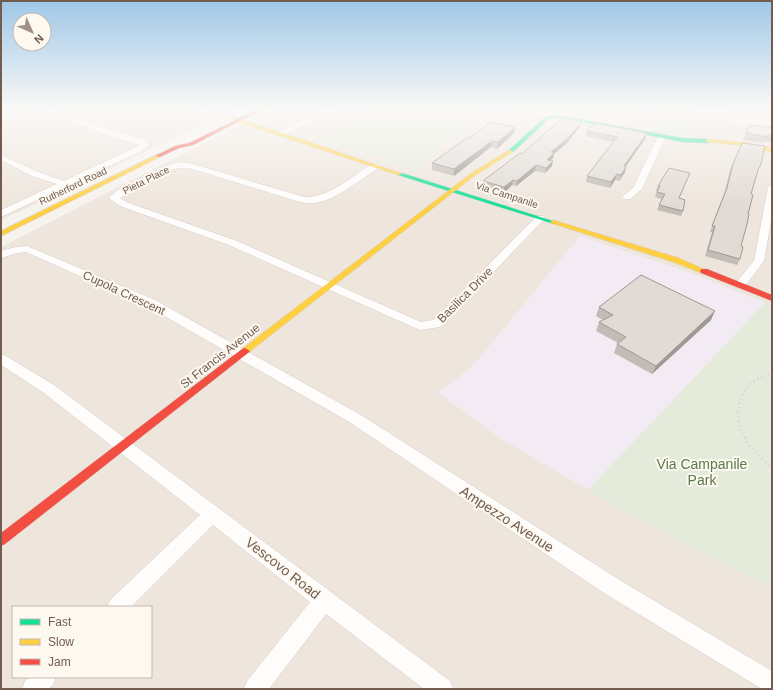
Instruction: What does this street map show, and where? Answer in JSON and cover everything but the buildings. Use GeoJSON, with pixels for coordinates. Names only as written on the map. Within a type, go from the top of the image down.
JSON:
{"type":"FeatureCollection","features":[{"type":"Feature","properties":{"kind":"street"},"geometry":{"type":"LineString","coordinates":[[1,214],[142,148],[145,145],[142,142]]}},
{"type":"Feature","properties":{"kind":"street","name":"Rutherford Road"},"geometry":{"type":"LineString","coordinates":[[1,234],[177,147],[194,142]]}},
{"type":"Feature","properties":{"kind":"street","name":"Via Campanile"},"geometry":{"type":"LineString","coordinates":[[307,142],[375,166],[676,260],[772,298]]}},
{"type":"Feature","properties":{"kind":"street","name":"St Francis Avenue"},"geometry":{"type":"LineString","coordinates":[[1,540],[453,190],[477,172],[515,149],[522,142]]}},
{"type":"Feature","properties":{"kind":"street"},"geometry":{"type":"LineString","coordinates":[[627,197],[637,189],[659,142]]}},
{"type":"Feature","properties":{"kind":"street"},"geometry":{"type":"LineString","coordinates":[[712,142],[746,144],[772,150]]}},
{"type":"Feature","properties":{"kind":"street"},"geometry":{"type":"LineString","coordinates":[[1,158],[35,174],[64,184]]}},
{"type":"Feature","properties":{"kind":"street","name":"Pieta Place"},"geometry":{"type":"LineString","coordinates":[[330,286],[233,243],[119,202],[114,198],[171,167],[180,165],[190,166],[303,200],[317,200],[330,194],[375,166]]}},
{"type":"Feature","properties":{"kind":"street"},"geometry":{"type":"LineString","coordinates":[[740,285],[759,261],[772,187]]}},
{"type":"Feature","properties":{"kind":"street","name":"Basilica Drive"},"geometry":{"type":"LineString","coordinates":[[330,286],[420,326],[436,324],[540,218]]}},
{"type":"Feature","properties":{"kind":"street","name":"Cupola Crescent"},"geometry":{"type":"LineString","coordinates":[[1,255],[16,250],[27,249],[150,303],[242,354]]}},
{"type":"Feature","properties":{"kind":"street","name":"Ampezzo Avenue"},"geometry":{"type":"LineString","coordinates":[[242,354],[356,419],[611,586],[772,683]]}},
{"type":"Feature","properties":{"kind":"street"},"geometry":{"type":"LineString","coordinates":[[1,359],[49,389],[124,446]]}},
{"type":"Feature","properties":{"kind":"street","name":"Vescovo Road"},"geometry":{"type":"LineString","coordinates":[[124,446],[442,689]]}},
{"type":"Feature","properties":{"kind":"street"},"geometry":{"type":"LineString","coordinates":[[118,606],[213,514]]}},
{"type":"Feature","properties":{"kind":"street"},"geometry":{"type":"LineString","coordinates":[[255,689],[324,600]]}},
{"type":"Feature","properties":{"kind":"street"},"geometry":{"type":"LineString","coordinates":[[33,689],[44,678]]}},
{"type":"Feature","properties":{"kind":"path"},"geometry":{"type":"LineString","coordinates":[[772,373],[758,377],[749,385],[740,402],[738,413],[742,432],[748,442],[756,454],[772,468]]}},
{"type":"Feature","properties":{"kind":"shaded area"},"geometry":{"type":"Polygon","coordinates":[[[1,142],[165,142],[1,220],[1,142]]]}},
{"type":"Feature","properties":{"kind":"shaded area"},"geometry":{"type":"Polygon","coordinates":[[[206,142],[331,142],[414,169],[447,142],[772,142],[772,689],[1,689],[1,247],[206,142]]]}},
{"type":"Feature","properties":{"kind":"shaded area"},"geometry":{"type":"Polygon","coordinates":[[[580,236],[694,274],[765,303],[588,490],[500,438],[437,392],[470,369],[580,236]]]}},
{"type":"Feature","properties":{"kind":"green space"},"geometry":{"type":"Polygon","coordinates":[[[330,142],[447,142],[414,169],[330,142]]]}},
{"type":"Feature","properties":{"kind":"green space","name":"Via Campanile Park"},"geometry":{"type":"Polygon","coordinates":[[[765,303],[772,306],[772,590],[588,490],[765,303]]]}},
{"type":"Feature","properties":{"kind":"traffic: fast"},"geometry":{"type":"LineString","coordinates":[[511,151],[521,142]]}},
{"type":"Feature","properties":{"kind":"traffic: fast"},"geometry":{"type":"LineString","coordinates":[[400,174],[553,222]]}},
{"type":"Feature","properties":{"kind":"traffic: slow"},"geometry":{"type":"LineString","coordinates":[[305,142],[400,174]]}},
{"type":"Feature","properties":{"kind":"traffic: slow"},"geometry":{"type":"LineString","coordinates":[[720,142],[748,145],[772,150]]}},
{"type":"Feature","properties":{"kind":"traffic: slow"},"geometry":{"type":"LineString","coordinates":[[245,351],[472,175],[511,151]]}},
{"type":"Feature","properties":{"kind":"traffic: slow"},"geometry":{"type":"LineString","coordinates":[[1,234],[158,156]]}},
{"type":"Feature","properties":{"kind":"traffic: slow"},"geometry":{"type":"LineString","coordinates":[[553,222],[676,260],[704,271]]}},
{"type":"Feature","properties":{"kind":"traffic: jam"},"geometry":{"type":"LineString","coordinates":[[158,156],[177,147],[195,142]]}},
{"type":"Feature","properties":{"kind":"traffic: jam"},"geometry":{"type":"LineString","coordinates":[[704,271],[772,298]]}},
{"type":"Feature","properties":{"kind":"traffic: jam"},"geometry":{"type":"LineString","coordinates":[[1,540],[245,351]]}}]}
